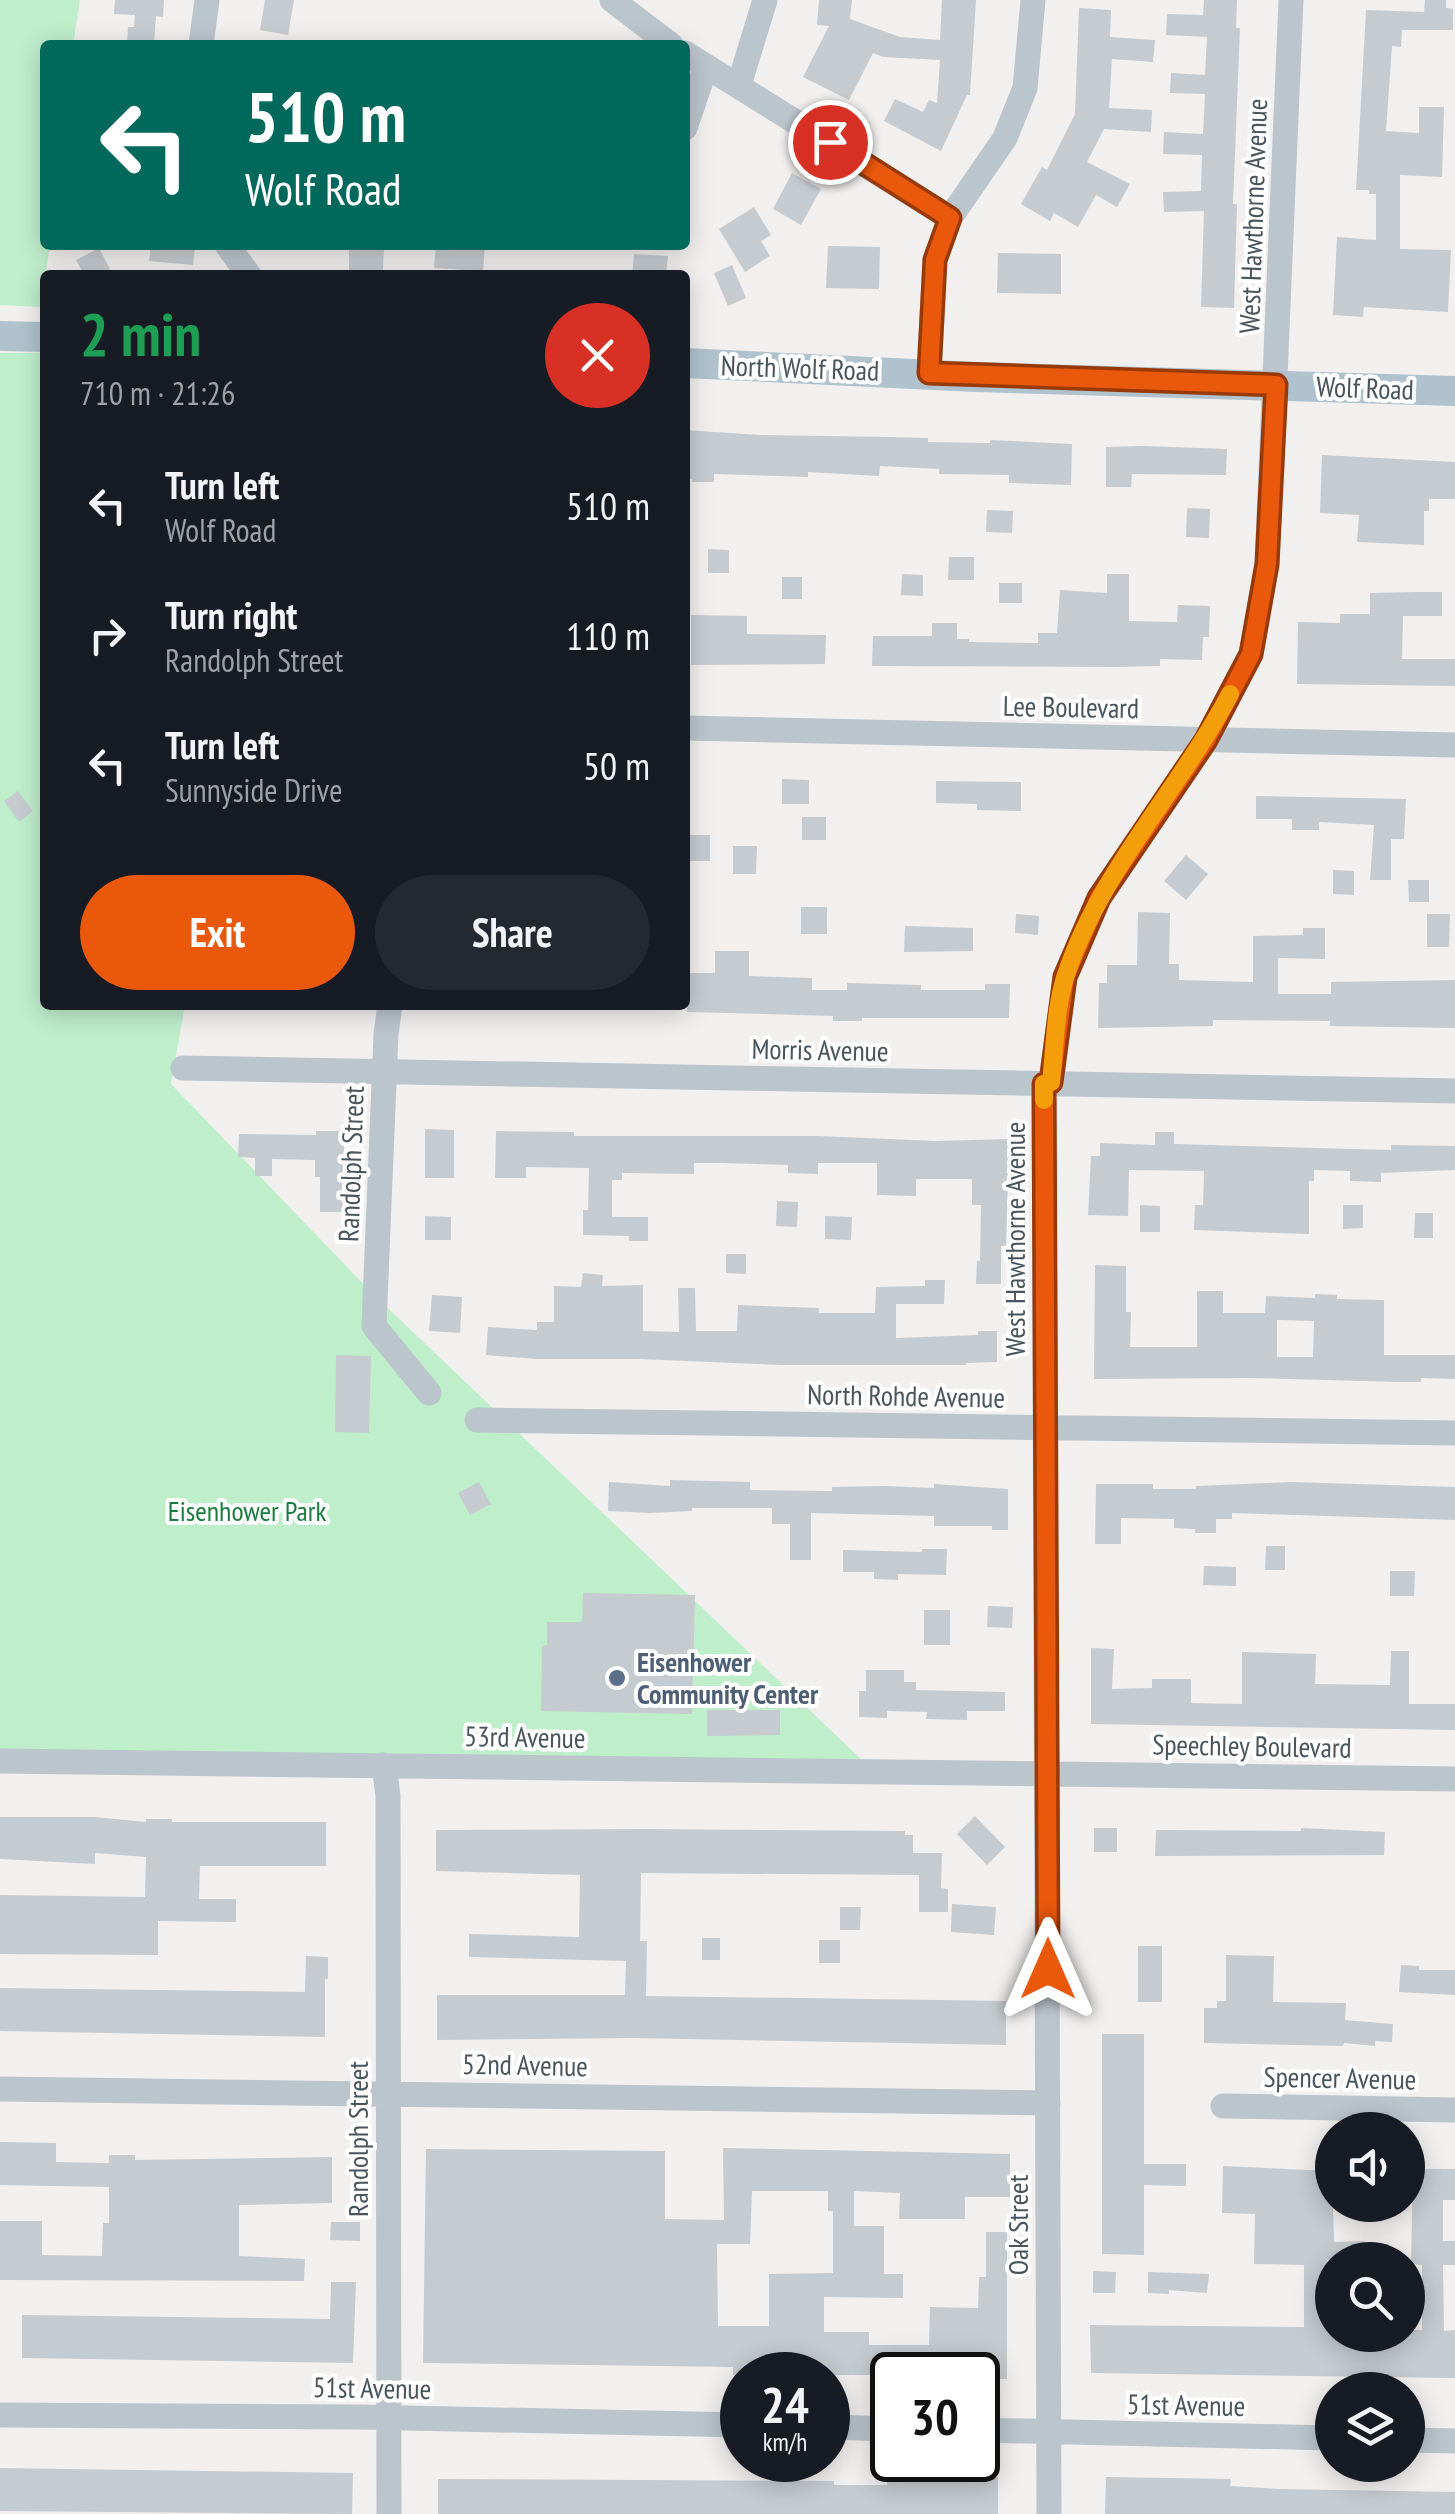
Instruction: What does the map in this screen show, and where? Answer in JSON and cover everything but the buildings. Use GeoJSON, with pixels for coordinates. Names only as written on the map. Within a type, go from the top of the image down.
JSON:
{"type":"FeatureCollection","features":[{"type":"Feature","properties":{"kind":"main road"},"geometry":{"type":"LineString","coordinates":[[0,336],[40,337]]}},
{"type":"Feature","properties":{"kind":"main road","name":"North Wolf Road"},"geometry":{"type":"LineString","coordinates":[[690,363],[976,377]]}},
{"type":"Feature","properties":{"kind":"main road","name":"Wolf Road"},"geometry":{"type":"LineString","coordinates":[[976,377],[1455,391]]}},
{"type":"Feature","properties":{"kind":"street"},"geometry":{"type":"LineString","coordinates":[[202,40],[207,0]]}},
{"type":"Feature","properties":{"kind":"street"},"geometry":{"type":"LineString","coordinates":[[612,0],[664,40]]}},
{"type":"Feature","properties":{"kind":"street"},"geometry":{"type":"LineString","coordinates":[[739,85],[755,42],[764,0]]}},
{"type":"Feature","properties":{"kind":"street"},"geometry":{"type":"LineString","coordinates":[[929,373],[935,260],[950,218],[1004,138],[1025,88],[1033,0]]}},
{"type":"Feature","properties":{"kind":"street","name":"West Hawthorne Avenue"},"geometry":{"type":"LineString","coordinates":[[1047,1936],[1044,1084],[1051,1082],[1065,977],[1099,898],[1206,740],[1251,654],[1267,564],[1291,0]]}},
{"type":"Feature","properties":{"kind":"street"},"geometry":{"type":"LineString","coordinates":[[690,97],[696,59],[950,218]]}},
{"type":"Feature","properties":{"kind":"street","name":"Lee Boulevard"},"geometry":{"type":"LineString","coordinates":[[690,728],[1455,744]]}},
{"type":"Feature","properties":{"kind":"street","name":"Randolph Street"},"geometry":{"type":"LineString","coordinates":[[390,1010],[374,1326],[430,1393]]}},
{"type":"Feature","properties":{"kind":"street","name":"Morris Avenue"},"geometry":{"type":"LineString","coordinates":[[183,1068],[1455,1092]]}},
{"type":"Feature","properties":{"kind":"street","name":"North Rohde Avenue"},"geometry":{"type":"LineString","coordinates":[[477,1420],[1455,1433]]}},
{"type":"Feature","properties":{"kind":"street","name":"53rd Avenue"},"geometry":{"type":"LineString","coordinates":[[0,1761],[1048,1772]]}},
{"type":"Feature","properties":{"kind":"street","name":"Randolph Street"},"geometry":{"type":"LineString","coordinates":[[384,1765],[388,1796],[389,2514]]}},
{"type":"Feature","properties":{"kind":"street","name":"Speechley Boulevard"},"geometry":{"type":"LineString","coordinates":[[1048,1772],[1455,1779]]}},
{"type":"Feature","properties":{"kind":"street","name":"Oak Street"},"geometry":{"type":"LineString","coordinates":[[1047,1936],[1049,2514]]}},
{"type":"Feature","properties":{"kind":"street","name":"52nd Avenue"},"geometry":{"type":"LineString","coordinates":[[0,2089],[1048,2104]]}},
{"type":"Feature","properties":{"kind":"street","name":"Spencer Avenue"},"geometry":{"type":"LineString","coordinates":[[1223,2106],[1455,2110]]}},
{"type":"Feature","properties":{"kind":"street","name":"51st Avenue"},"geometry":{"type":"LineString","coordinates":[[0,2415],[720,2425]]}},
{"type":"Feature","properties":{"kind":"street","name":"51st Avenue"},"geometry":{"type":"LineString","coordinates":[[1000,2431],[1315,2438]]}},
{"type":"Feature","properties":{"kind":"street"},"geometry":{"type":"LineString","coordinates":[[1425,2440],[1455,2440]]}},
{"type":"Feature","properties":{"kind":"green space"},"geometry":{"type":"Polygon","coordinates":[[[0,0],[80,0],[74,40],[40,40],[40,250],[49,250],[46,270],[40,270],[40,307],[0,305],[0,0]]]}},
{"type":"Feature","properties":{"kind":"green space","name":"Eisenhower Park"},"geometry":{"type":"Polygon","coordinates":[[[0,353],[40,353],[40,1010],[184,1010],[171,1084],[373,1294],[863,1761],[0,1754],[0,353]]]}},
{"type":"Feature","properties":{"kind":"slow traffic"},"geometry":{"type":"LineString","coordinates":[[1044,1100],[1044,1084],[1051,1082],[1065,977],[1099,898],[1206,740],[1230,694]]}},
{"type":"Feature","properties":{"kind":"place","name":"Eisenhower Community Center"},"geometry":{"type":"Point","coordinates":[617,1678]}},
{"type":"Feature","properties":{"kind":"route"},"geometry":{"type":"LineString","coordinates":[[830,142],[950,218],[935,260],[929,373],[1276,385],[1267,564],[1251,654],[1206,740],[1099,898],[1065,977],[1051,1082],[1044,1084],[1048,1969]]}}]}
